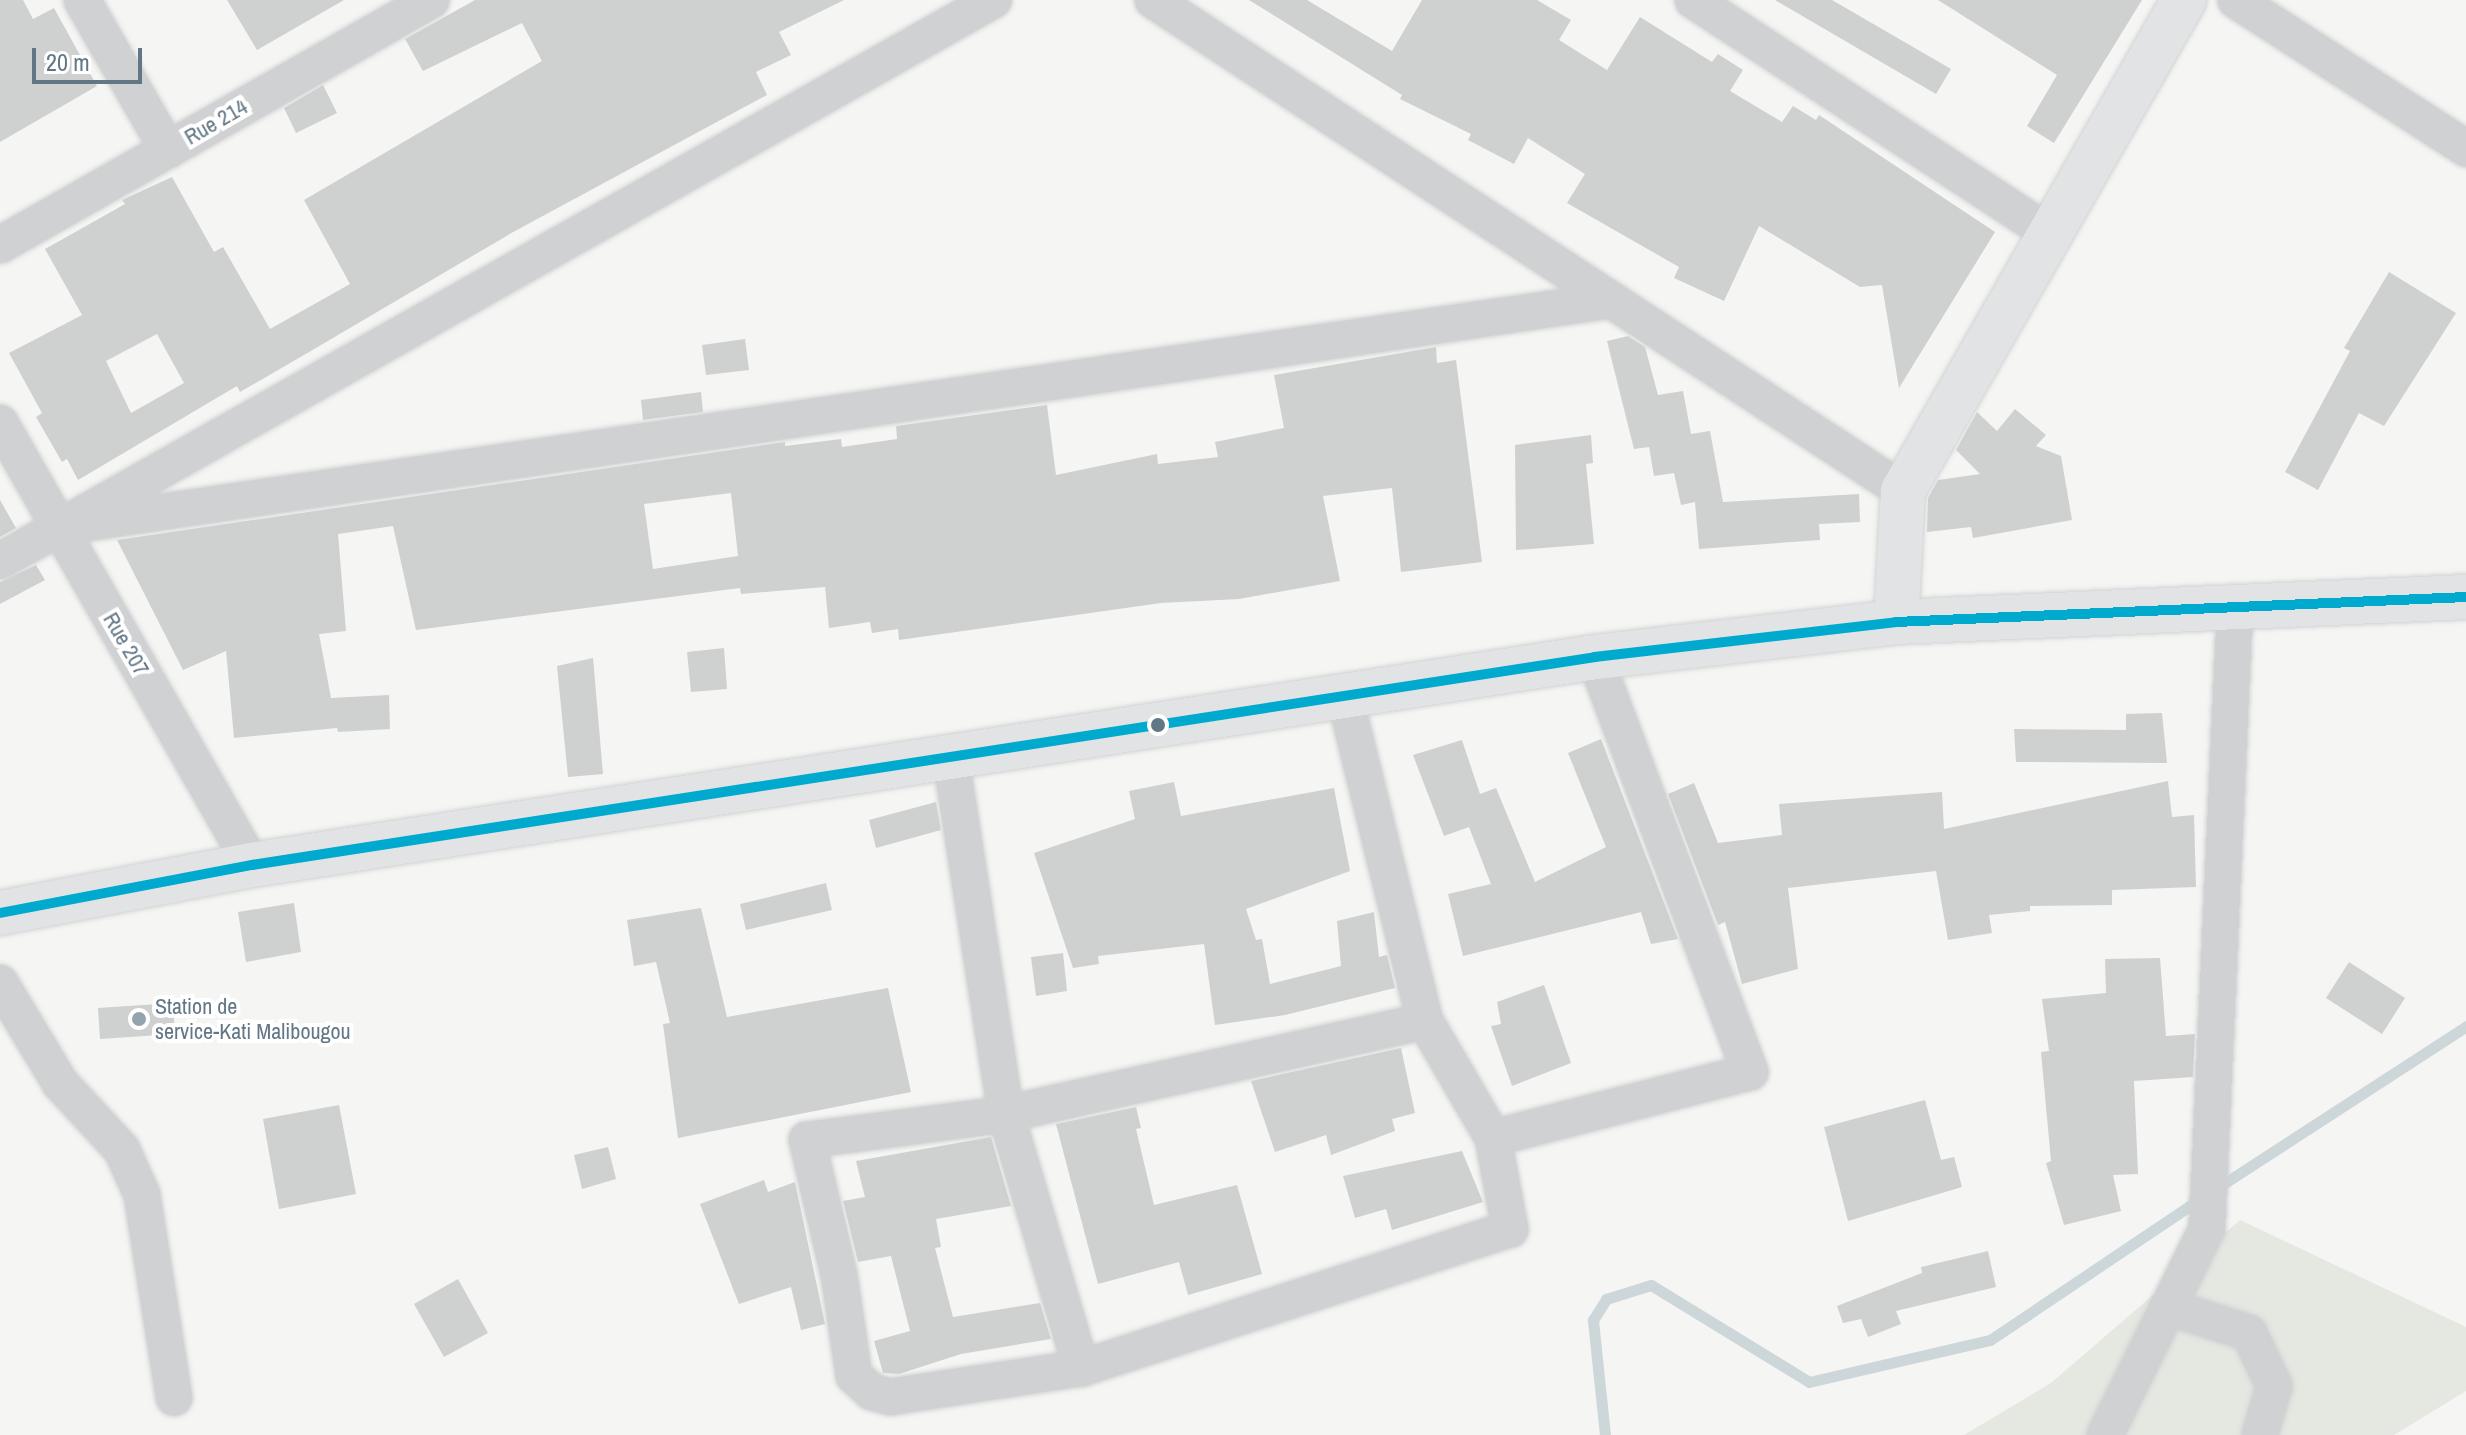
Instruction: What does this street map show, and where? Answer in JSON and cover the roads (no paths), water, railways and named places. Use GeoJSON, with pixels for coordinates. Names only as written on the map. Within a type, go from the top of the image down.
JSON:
{"type":"FeatureCollection","features":[{"type":"Feature","properties":{"kind":"main road"},"geometry":{"type":"LineString","coordinates":[[1896,622],[1903,491],[2184,0]]}},
{"type":"Feature","properties":{"kind":"main road"},"geometry":{"type":"LineString","coordinates":[[0,913],[252,865],[1595,657],[1896,622],[2235,604],[2466,597]]}},
{"type":"Feature","properties":{"kind":"street"},"geometry":{"type":"LineString","coordinates":[[82,0],[168,150]]}},
{"type":"Feature","properties":{"kind":"street","name":"Rue 214"},"geometry":{"type":"LineString","coordinates":[[0,245],[431,0]]}},
{"type":"Feature","properties":{"kind":"street"},"geometry":{"type":"LineString","coordinates":[[0,561],[993,0]]}},
{"type":"Feature","properties":{"kind":"street"},"geometry":{"type":"LineString","coordinates":[[1153,0],[1903,491]]}},
{"type":"Feature","properties":{"kind":"street"},"geometry":{"type":"LineString","coordinates":[[1693,0],[2050,234]]}},
{"type":"Feature","properties":{"kind":"street"},"geometry":{"type":"LineString","coordinates":[[2236,0],[2466,148]]}},
{"type":"Feature","properties":{"kind":"street"},"geometry":{"type":"LineString","coordinates":[[59,527],[1611,300]]}},
{"type":"Feature","properties":{"kind":"street","name":"Rue 207"},"geometry":{"type":"LineString","coordinates":[[0,423],[252,865]]}},
{"type":"Feature","properties":{"kind":"street"},"geometry":{"type":"LineString","coordinates":[[2105,1435],[2207,1229],[2235,604]]}},
{"type":"Feature","properties":{"kind":"street"},"geometry":{"type":"LineString","coordinates":[[1493,1138],[1750,1072],[1595,657]]}},
{"type":"Feature","properties":{"kind":"street"},"geometry":{"type":"LineString","coordinates":[[1345,698],[1425,1021],[1493,1138],[1510,1229],[1081,1368],[890,1397],[872,1392],[854,1376],[839,1275],[807,1140],[1006,1114],[1425,1021]]}},
{"type":"Feature","properties":{"kind":"street"},"geometry":{"type":"LineString","coordinates":[[951,759],[1006,1114],[1081,1368]]}},
{"type":"Feature","properties":{"kind":"street"},"geometry":{"type":"LineString","coordinates":[[0,983],[60,1083],[122,1150],[142,1195],[174,1397]]}},
{"type":"Feature","properties":{"kind":"street"},"geometry":{"type":"LineString","coordinates":[[2168,1307],[2249,1333],[2274,1386],[2260,1435]]}},
{"type":"Feature","properties":{"kind":"waterway"},"geometry":{"type":"LineString","coordinates":[[2217,1188],[2466,1026]]}},
{"type":"Feature","properties":{"kind":"waterway"},"geometry":{"type":"LineString","coordinates":[[1605,1435],[1593,1320],[1606,1299],[1651,1285],[1809,1382],[1990,1340],[2200,1199]]}},
{"type":"Feature","properties":{"kind":"place","name":"Station de service-Kati Malibougou"},"geometry":{"type":"Point","coordinates":[139,1019]}}]}
